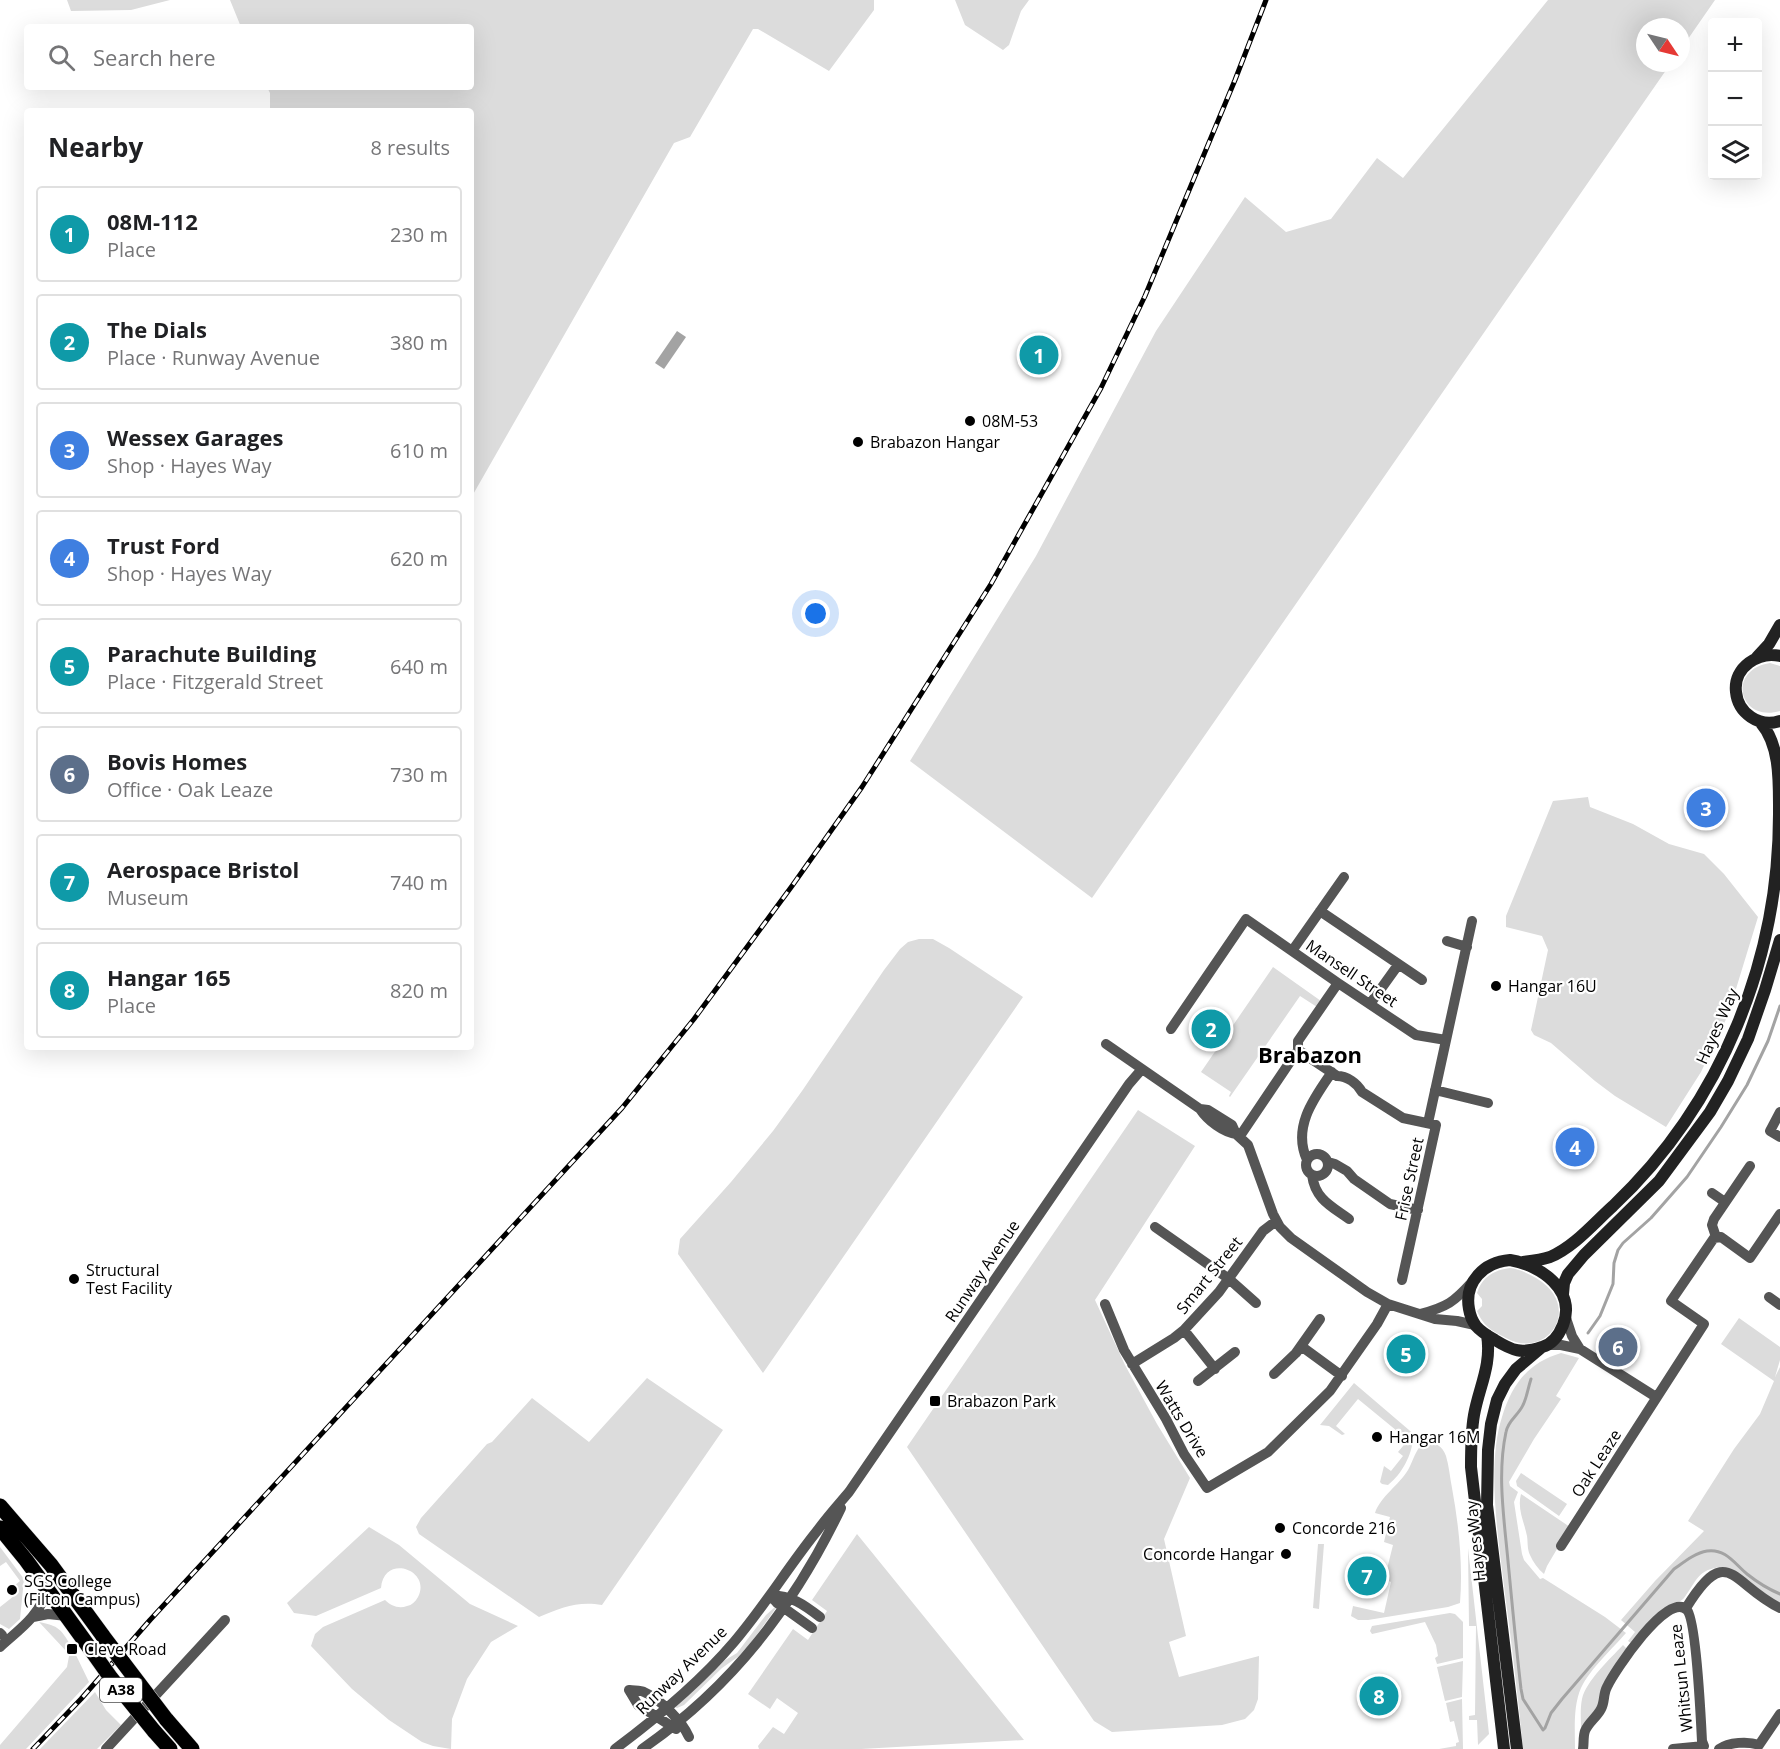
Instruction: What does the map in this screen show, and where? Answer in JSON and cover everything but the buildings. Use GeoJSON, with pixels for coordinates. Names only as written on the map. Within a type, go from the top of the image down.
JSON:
{"type":"FeatureCollection","features":[{"type":"Feature","properties":{"kind":"main road","name":"A38"},"geometry":{"type":"LineString","coordinates":[[0,1506],[59,1576],[166,1719],[192,1749]]}},
{"type":"Feature","properties":{"kind":"main road","name":"A38"},"geometry":{"type":"LineString","coordinates":[[0,1528],[116,1685],[163,1743]]}},
{"type":"Feature","properties":{"kind":"street"},"geometry":{"type":"LineString","coordinates":[[1780,625],[1769,644],[1740,673],[1736,684],[1741,707],[1751,718],[1761,723],[1780,721]]}},
{"type":"Feature","properties":{"kind":"street"},"geometry":{"type":"LineString","coordinates":[[1757,657],[1780,656]]}},
{"type":"Feature","properties":{"kind":"street","name":"Hayes Way"},"geometry":{"type":"LineString","coordinates":[[1523,1262],[1552,1256],[1575,1241],[1622,1198],[1662,1154],[1691,1113],[1735,1034],[1754,984],[1768,934],[1776,885],[1780,836],[1779,788],[1774,744],[1769,731],[1761,723]]}},
{"type":"Feature","properties":{"kind":"street"},"geometry":{"type":"LineString","coordinates":[[1292,951],[1344,877]]}},
{"type":"Feature","properties":{"kind":"street"},"geometry":{"type":"LineString","coordinates":[[1320,911],[1422,980]]}},
{"type":"Feature","properties":{"kind":"street","name":"Mansell Street"},"geometry":{"type":"LineString","coordinates":[[1171,1029],[1246,919],[1416,1035],[1446,1040]]}},
{"type":"Feature","properties":{"kind":"street","name":"Frise Street"},"geometry":{"type":"LineString","coordinates":[[1402,1280],[1436,1125],[1428,1123],[1472,921]]}},
{"type":"Feature","properties":{"kind":"street","name":"Hayes Way"},"geometry":{"type":"LineString","coordinates":[[1563,1294],[1568,1274],[1584,1255],[1659,1181],[1710,1112],[1748,1039],[1780,940]]}},
{"type":"Feature","properties":{"kind":"street"},"geometry":{"type":"LineString","coordinates":[[1447,942],[1467,947]]}},
{"type":"Feature","properties":{"kind":"street"},"geometry":{"type":"LineString","coordinates":[[1370,1004],[1398,965]]}},
{"type":"Feature","properties":{"kind":"street"},"geometry":{"type":"LineString","coordinates":[[1238,1135],[1298,1050],[1298,1041],[1338,983]]}},
{"type":"Feature","properties":{"kind":"street"},"geometry":{"type":"LineString","coordinates":[[1106,1044],[1200,1109],[1205,1116],[1228,1132],[1238,1135],[1248,1145],[1270,1207],[1284,1232],[1361,1288],[1388,1304],[1417,1314],[1475,1325],[1509,1348],[1521,1352],[1545,1346],[1562,1345],[1580,1349],[1656,1397]]}},
{"type":"Feature","properties":{"kind":"street"},"geometry":{"type":"LineString","coordinates":[[1298,1050],[1337,1076],[1343,1076],[1358,1086],[1362,1092],[1398,1115],[1428,1123]]}},
{"type":"Feature","properties":{"kind":"street","name":"Runway Avenue"},"geometry":{"type":"LineString","coordinates":[[615,1749],[666,1708],[718,1660],[736,1640],[816,1531],[849,1492],[1129,1084],[1142,1069]]}},
{"type":"Feature","properties":{"kind":"street"},"geometry":{"type":"LineString","coordinates":[[1332,1072],[1308,1110],[1302,1128],[1302,1144],[1307,1160],[1306,1168],[1312,1175],[1320,1198],[1349,1219]]}},
{"type":"Feature","properties":{"kind":"street"},"geometry":{"type":"LineString","coordinates":[[1435,1090],[1488,1103]]}},
{"type":"Feature","properties":{"kind":"street"},"geometry":{"type":"LineString","coordinates":[[1780,1112],[1770,1131],[1780,1137]]}},
{"type":"Feature","properties":{"kind":"street"},"geometry":{"type":"LineString","coordinates":[[1307,1160],[1316,1154],[1323,1156],[1328,1162],[1347,1171],[1354,1179],[1390,1204],[1418,1210]]}},
{"type":"Feature","properties":{"kind":"street"},"geometry":{"type":"LineString","coordinates":[[1312,1175],[1322,1175],[1327,1169],[1328,1162]]}},
{"type":"Feature","properties":{"kind":"street"},"geometry":{"type":"LineString","coordinates":[[1750,1166],[1712,1225],[1716,1237],[1721,1237],[1750,1257],[1778,1221]]}},
{"type":"Feature","properties":{"kind":"street"},"geometry":{"type":"LineString","coordinates":[[1712,1193],[1725,1202]]}},
{"type":"Feature","properties":{"kind":"street","name":"Smart Street"},"geometry":{"type":"LineString","coordinates":[[1132,1364],[1184,1330],[1210,1303],[1263,1231],[1276,1221]]}},
{"type":"Feature","properties":{"kind":"street"},"geometry":{"type":"LineString","coordinates":[[1155,1227],[1229,1279],[1256,1303]]}},
{"type":"Feature","properties":{"kind":"street","name":"Oak Leaze"},"geometry":{"type":"LineString","coordinates":[[1561,1546],[1704,1324],[1671,1301],[1716,1237]]}},
{"type":"Feature","properties":{"kind":"street"},"geometry":{"type":"LineString","coordinates":[[1417,1314],[1444,1307],[1455,1300],[1476,1276],[1490,1265],[1510,1260],[1523,1262],[1547,1275],[1559,1287],[1567,1309],[1566,1318],[1556,1338],[1545,1346]]}},
{"type":"Feature","properties":{"kind":"street"},"geometry":{"type":"LineString","coordinates":[[1473,1281],[1468,1302],[1475,1325]]}},
{"type":"Feature","properties":{"kind":"street"},"geometry":{"type":"LineString","coordinates":[[1769,1297],[1780,1305]]}},
{"type":"Feature","properties":{"kind":"street","name":"Watts Drive"},"geometry":{"type":"LineString","coordinates":[[1105,1304],[1120,1342],[1132,1364],[1172,1428],[1184,1454],[1207,1488],[1268,1452],[1330,1391],[1342,1376]]}},
{"type":"Feature","properties":{"kind":"street"},"geometry":{"type":"LineString","coordinates":[[1301,1346],[1342,1376],[1388,1304]]}},
{"type":"Feature","properties":{"kind":"street"},"geometry":{"type":"LineString","coordinates":[[1566,1318],[1572,1336],[1580,1349]]}},
{"type":"Feature","properties":{"kind":"street"},"geometry":{"type":"LineString","coordinates":[[1274,1374],[1301,1346],[1320,1319]]}},
{"type":"Feature","properties":{"kind":"street"},"geometry":{"type":"LineString","coordinates":[[1184,1330],[1215,1369]]}},
{"type":"Feature","properties":{"kind":"street","name":"Hayes Way"},"geometry":{"type":"LineString","coordinates":[[1487,1335],[1489,1361],[1474,1414],[1471,1467],[1504,1749]]}},
{"type":"Feature","properties":{"kind":"street","name":"Hayes Way"},"geometry":{"type":"LineString","coordinates":[[1517,1749],[1487,1505],[1488,1450],[1497,1400],[1505,1384],[1516,1369],[1545,1346]]}},
{"type":"Feature","properties":{"kind":"street"},"geometry":{"type":"LineString","coordinates":[[1198,1381],[1235,1352]]}},
{"type":"Feature","properties":{"kind":"street","name":"Runway Avenue"},"geometry":{"type":"LineString","coordinates":[[642,1749],[676,1724],[733,1672],[764,1636],[791,1598],[828,1536],[849,1492]]}},
{"type":"Feature","properties":{"kind":"street","name":"Whitsun Leaze"},"geometry":{"type":"LineString","coordinates":[[1686,1608],[1709,1577],[1715,1573],[1726,1572],[1780,1608]]}},
{"type":"Feature","properties":{"kind":"street"},"geometry":{"type":"LineString","coordinates":[[0,1647],[33,1617],[48,1590]]}},
{"type":"Feature","properties":{"kind":"street"},"geometry":{"type":"LineString","coordinates":[[770,1595],[791,1598],[803,1603],[820,1617]]}},
{"type":"Feature","properties":{"kind":"street"},"geometry":{"type":"LineString","coordinates":[[770,1595],[812,1628]]}},
{"type":"Feature","properties":{"kind":"street","name":"Whitsun Leaze"},"geometry":{"type":"LineString","coordinates":[[1583,1749],[1584,1731],[1603,1706],[1605,1690],[1616,1669],[1631,1648],[1662,1615],[1680,1606],[1686,1608],[1690,1615],[1699,1685],[1702,1741],[1707,1747]]}},
{"type":"Feature","properties":{"kind":"street"},"geometry":{"type":"LineString","coordinates":[[33,1617],[48,1614],[67,1616]]}},
{"type":"Feature","properties":{"kind":"street"},"geometry":{"type":"LineString","coordinates":[[106,1749],[225,1620]]}},
{"type":"Feature","properties":{"kind":"street"},"geometry":{"type":"LineString","coordinates":[[629,1690],[643,1692],[666,1708],[676,1724],[656,1717],[635,1702],[629,1690]]}},
{"type":"Feature","properties":{"kind":"street"},"geometry":{"type":"LineString","coordinates":[[1719,1749],[1725,1745],[1753,1743],[1760,1747],[1780,1714]]}},
{"type":"Feature","properties":{"kind":"street"},"geometry":{"type":"LineString","coordinates":[[1673,1749],[1707,1747]]}},
{"type":"Feature","properties":{"kind":"shaded area"},"geometry":{"type":"Polygon","coordinates":[[[67,0],[170,0],[131,10],[71,11],[67,0]]]}},
{"type":"Feature","properties":{"kind":"shaded area"},"geometry":{"type":"Polygon","coordinates":[[[230,0],[874,0],[874,10],[829,71],[758,29],[753,29],[690,137],[674,143],[474,493],[474,108],[270,108],[268,90],[474,90],[474,24],[240,24],[230,0]]]}},
{"type":"Feature","properties":{"kind":"shaded area"},"geometry":{"type":"Polygon","coordinates":[[[955,0],[1029,0],[1021,11],[1009,45],[1003,50],[965,25],[955,0]]]}},
{"type":"Feature","properties":{"kind":"shaded area"},"geometry":{"type":"Polygon","coordinates":[[[1548,0],[1715,0],[1690,36],[1690,18],[1636,18],[1636,72],[1665,72],[1092,898],[910,761],[1036,556],[1156,331],[1245,197],[1286,232],[1331,219],[1377,158],[1403,178],[1548,0]]]}},
{"type":"Feature","properties":{"kind":"shaded area"},"geometry":{"type":"Polygon","coordinates":[[[677,331],[686,337],[664,369],[655,363],[677,331]]]}},
{"type":"Feature","properties":{"kind":"shaded area"},"geometry":{"type":"Polygon","coordinates":[[[1770,663],[1780,666],[1780,711],[1766,713],[1755,710],[1747,703],[1743,694],[1743,684],[1747,675],[1756,668],[1770,663]]]}},
{"type":"Feature","properties":{"kind":"shaded area"},"geometry":{"type":"Polygon","coordinates":[[[1588,797],[1590,807],[1633,824],[1669,844],[1704,854],[1724,874],[1758,917],[1728,1015],[1701,1072],[1666,1127],[1615,1096],[1551,1043],[1534,1035],[1531,1030],[1548,950],[1542,936],[1506,927],[1506,916],[1553,801],[1588,797]]]}},
{"type":"Feature","properties":{"kind":"shaded area"},"geometry":{"type":"Polygon","coordinates":[[[933,939],[1023,997],[763,1373],[678,1254],[680,1239],[773,1131],[900,949],[908,942],[933,939]]]}},
{"type":"Feature","properties":{"kind":"shaded area"},"geometry":{"type":"Polygon","coordinates":[[[1273,967],[1321,1001],[1317,1007],[1300,996],[1230,1097],[1231,1092],[1201,1072],[1273,967]]]}},
{"type":"Feature","properties":{"kind":"shaded area"},"geometry":{"type":"Polygon","coordinates":[[[1138,1110],[1195,1146],[1095,1300],[1125,1365],[1190,1478],[1164,1539],[1186,1636],[1169,1642],[1179,1677],[1259,1656],[1258,1699],[1254,1710],[1245,1719],[1222,1725],[1112,1732],[1094,1721],[907,1447],[1138,1110]]]}},
{"type":"Feature","properties":{"kind":"shaded area"},"geometry":{"type":"Polygon","coordinates":[[[1510,1268],[1536,1278],[1550,1290],[1557,1302],[1559,1315],[1555,1327],[1547,1337],[1535,1342],[1521,1343],[1506,1338],[1485,1324],[1477,1311],[1482,1306],[1482,1299],[1477,1293],[1485,1279],[1499,1270],[1510,1268]]]}},
{"type":"Feature","properties":{"kind":"shaded area"},"geometry":{"type":"Polygon","coordinates":[[[1739,1318],[1780,1347],[1780,1360],[1775,1377],[1780,1367],[1780,1605],[1722,1567],[1714,1568],[1702,1573],[1683,1599],[1661,1613],[1631,1643],[1628,1641],[1635,1632],[1621,1620],[1704,1531],[1688,1521],[1734,1449],[1760,1414],[1774,1381],[1721,1344],[1739,1318]]]}},
{"type":"Feature","properties":{"kind":"shaded area"},"geometry":{"type":"Polygon","coordinates":[[[1561,1353],[1579,1358],[1556,1396],[1561,1399],[1509,1482],[1510,1486],[1518,1492],[1514,1502],[1522,1554],[1524,1560],[1540,1579],[1543,1578],[1626,1633],[1596,1666],[1581,1688],[1576,1710],[1575,1749],[1523,1749],[1495,1505],[1497,1437],[1506,1405],[1516,1385],[1530,1369],[1549,1357],[1561,1353]]]}},
{"type":"Feature","properties":{"kind":"shaded area"},"geometry":{"type":"Polygon","coordinates":[[[647,1378],[723,1430],[602,1605],[577,1605],[539,1617],[419,1534],[416,1527],[421,1518],[532,1398],[589,1442],[647,1378]]]}},
{"type":"Feature","properties":{"kind":"shaded area"},"geometry":{"type":"Polygon","coordinates":[[[1354,1383],[1416,1436],[1413,1438],[1411,1451],[1405,1464],[1388,1485],[1380,1482],[1384,1466],[1391,1471],[1403,1456],[1398,1452],[1408,1440],[1358,1399],[1336,1426],[1345,1434],[1342,1435],[1329,1426],[1320,1425],[1354,1383]]]}},
{"type":"Feature","properties":{"kind":"shaded area"},"geometry":{"type":"Polygon","coordinates":[[[1425,1441],[1441,1447],[1448,1464],[1460,1546],[1460,1603],[1448,1607],[1358,1620],[1351,1616],[1353,1606],[1384,1613],[1391,1582],[1385,1577],[1393,1545],[1384,1542],[1390,1517],[1375,1513],[1377,1507],[1408,1470],[1417,1451],[1425,1441]]]}},
{"type":"Feature","properties":{"kind":"shaded area"},"geometry":{"type":"Polygon","coordinates":[[[1521,1473],[1567,1504],[1559,1516],[1517,1486],[1516,1481],[1521,1473]]]}},
{"type":"Feature","properties":{"kind":"shaded area"},"geometry":{"type":"Polygon","coordinates":[[[1521,1494],[1570,1527],[1544,1574],[1529,1553],[1520,1510],[1521,1494]]]}},
{"type":"Feature","properties":{"kind":"shaded area"},"geometry":{"type":"Polygon","coordinates":[[[369,1527],[399,1545],[470,1604],[518,1626],[491,1642],[467,1679],[452,1719],[451,1749],[422,1742],[389,1720],[352,1689],[311,1646],[315,1634],[323,1627],[385,1600],[398,1607],[415,1602],[421,1587],[419,1579],[413,1573],[398,1568],[390,1571],[384,1577],[381,1588],[316,1616],[294,1613],[287,1603],[369,1527]]]}},
{"type":"Feature","properties":{"kind":"shaded area"},"geometry":{"type":"Polygon","coordinates":[[[857,1534],[1024,1740],[861,1749],[759,1749],[758,1746],[773,1727],[784,1734],[798,1713],[777,1698],[770,1709],[748,1694],[793,1629],[808,1640],[827,1611],[812,1600],[857,1534]]]}},
{"type":"Feature","properties":{"kind":"shaded area"},"geometry":{"type":"Polygon","coordinates":[[[1318,1544],[1324,1544],[1319,1609],[1313,1608],[1318,1544]]]}},
{"type":"Feature","properties":{"kind":"shaded area"},"geometry":{"type":"Polygon","coordinates":[[[0,1547],[24,1579],[20,1619],[9,1629],[0,1624],[0,1607],[19,1592],[14,1586],[20,1581],[6,1562],[0,1566],[0,1547]]]}},
{"type":"Feature","properties":{"kind":"shaded area"},"geometry":{"type":"Polygon","coordinates":[[[1468,1548],[1489,1734],[1478,1745],[1477,1720],[1469,1720],[1469,1716],[1475,1715],[1476,1626],[1469,1626],[1468,1548]]]}},
{"type":"Feature","properties":{"kind":"shaded area"},"geometry":{"type":"Polygon","coordinates":[[[775,1607],[753,1640],[739,1656],[722,1668],[684,1705],[675,1707],[722,1662],[737,1653],[766,1615],[775,1607]]]}},
{"type":"Feature","properties":{"kind":"shaded area"},"geometry":{"type":"Polygon","coordinates":[[[1455,1614],[1463,1622],[1463,1658],[1437,1664],[1436,1645],[1425,1622],[1372,1634],[1370,1631],[1372,1626],[1455,1614]]]}},
{"type":"Feature","properties":{"kind":"shaded area"},"geometry":{"type":"Polygon","coordinates":[[[39,1622],[51,1625],[62,1632],[89,1682],[26,1749],[0,1749],[0,1745],[67,1667],[69,1656],[67,1652],[39,1622]]]}},
{"type":"Feature","properties":{"kind":"shaded area"},"geometry":{"type":"Polygon","coordinates":[[[1623,1645],[1627,1649],[1600,1706],[1581,1729],[1581,1706],[1584,1692],[1599,1670],[1623,1645]]]}},
{"type":"Feature","properties":{"kind":"shaded area"},"geometry":{"type":"Polygon","coordinates":[[[1463,1661],[1462,1697],[1445,1701],[1437,1667],[1463,1661]]]}},
{"type":"Feature","properties":{"kind":"shaded area"},"geometry":{"type":"Polygon","coordinates":[[[95,1692],[106,1710],[121,1725],[97,1749],[40,1749],[95,1692]]]}},
{"type":"Feature","properties":{"kind":"shaded area"},"geometry":{"type":"Polygon","coordinates":[[[1462,1699],[1463,1749],[1439,1749],[1456,1746],[1459,1742],[1454,1721],[1450,1722],[1446,1703],[1462,1699]]]}},
{"type":"Feature","properties":{"kind":"waterway"},"geometry":{"type":"LineString","coordinates":[[1588,1333],[1600,1316],[1613,1284],[1614,1263],[1618,1250],[1651,1218],[1687,1177],[1721,1127],[1747,1085],[1768,1041],[1780,1006]]}},
{"type":"Feature","properties":{"kind":"waterway"},"geometry":{"type":"LineString","coordinates":[[1531,1379],[1526,1399],[1506,1432],[1503,1448],[1502,1496],[1521,1689],[1523,1699],[1543,1730],[1551,1713],[1562,1699],[1674,1569],[1694,1556],[1707,1551],[1724,1554],[1755,1580],[1780,1594]]}},
{"type":"Feature","properties":{"kind":"railway"},"geometry":{"type":"LineString","coordinates":[[33,1749],[622,1108],[694,1019],[862,787],[991,584],[1101,388],[1145,296],[1266,0]]}},
{"type":"Feature","properties":{"kind":"place","name":"08M-112"},"geometry":{"type":"Point","coordinates":[1039,355]}},
{"type":"Feature","properties":{"kind":"place","name":"08M-53"},"geometry":{"type":"Point","coordinates":[970,421]}},
{"type":"Feature","properties":{"kind":"place","name":"Brabazon Hangar"},"geometry":{"type":"Point","coordinates":[858,442]}},
{"type":"Feature","properties":{"kind":"place","name":"Wessex Garages"},"geometry":{"type":"Point","coordinates":[1706,808]}},
{"type":"Feature","properties":{"kind":"place","name":"Hangar 16U"},"geometry":{"type":"Point","coordinates":[1496,986]}},
{"type":"Feature","properties":{"kind":"place","name":"The Dials"},"geometry":{"type":"Point","coordinates":[1211,1029]}},
{"type":"Feature","properties":{"kind":"place","name":"Trust Ford"},"geometry":{"type":"Point","coordinates":[1575,1147]}},
{"type":"Feature","properties":{"kind":"place","name":"Structural Test Facility"},"geometry":{"type":"Point","coordinates":[74,1279]}},
{"type":"Feature","properties":{"kind":"place","name":"Bovis Homes"},"geometry":{"type":"Point","coordinates":[1618,1347]}},
{"type":"Feature","properties":{"kind":"place","name":"Parachute Building"},"geometry":{"type":"Point","coordinates":[1406,1354]}},
{"type":"Feature","properties":{"kind":"place","name":"Brabazon Park"},"geometry":{"type":"Point","coordinates":[935,1401]}},
{"type":"Feature","properties":{"kind":"place","name":"Hangar 16M"},"geometry":{"type":"Point","coordinates":[1377,1437]}},
{"type":"Feature","properties":{"kind":"place","name":"Concorde 216"},"geometry":{"type":"Point","coordinates":[1280,1528]}},
{"type":"Feature","properties":{"kind":"place","name":"Concorde Hangar"},"geometry":{"type":"Point","coordinates":[1286,1554]}},
{"type":"Feature","properties":{"kind":"place","name":"Aerospace Bristol"},"geometry":{"type":"Point","coordinates":[1367,1576]}},
{"type":"Feature","properties":{"kind":"place","name":"SGS College (Filton Campus)"},"geometry":{"type":"Point","coordinates":[12,1590]}},
{"type":"Feature","properties":{"kind":"place","name":"Cleve Road"},"geometry":{"type":"Point","coordinates":[72,1649]}},
{"type":"Feature","properties":{"kind":"place","name":"Hangar 165"},"geometry":{"type":"Point","coordinates":[1379,1696]}},
{"type":"Feature","properties":{"kind":"district","name":"Brabazon"},"geometry":{"type":"Point","coordinates":[1310,1055]}}]}
